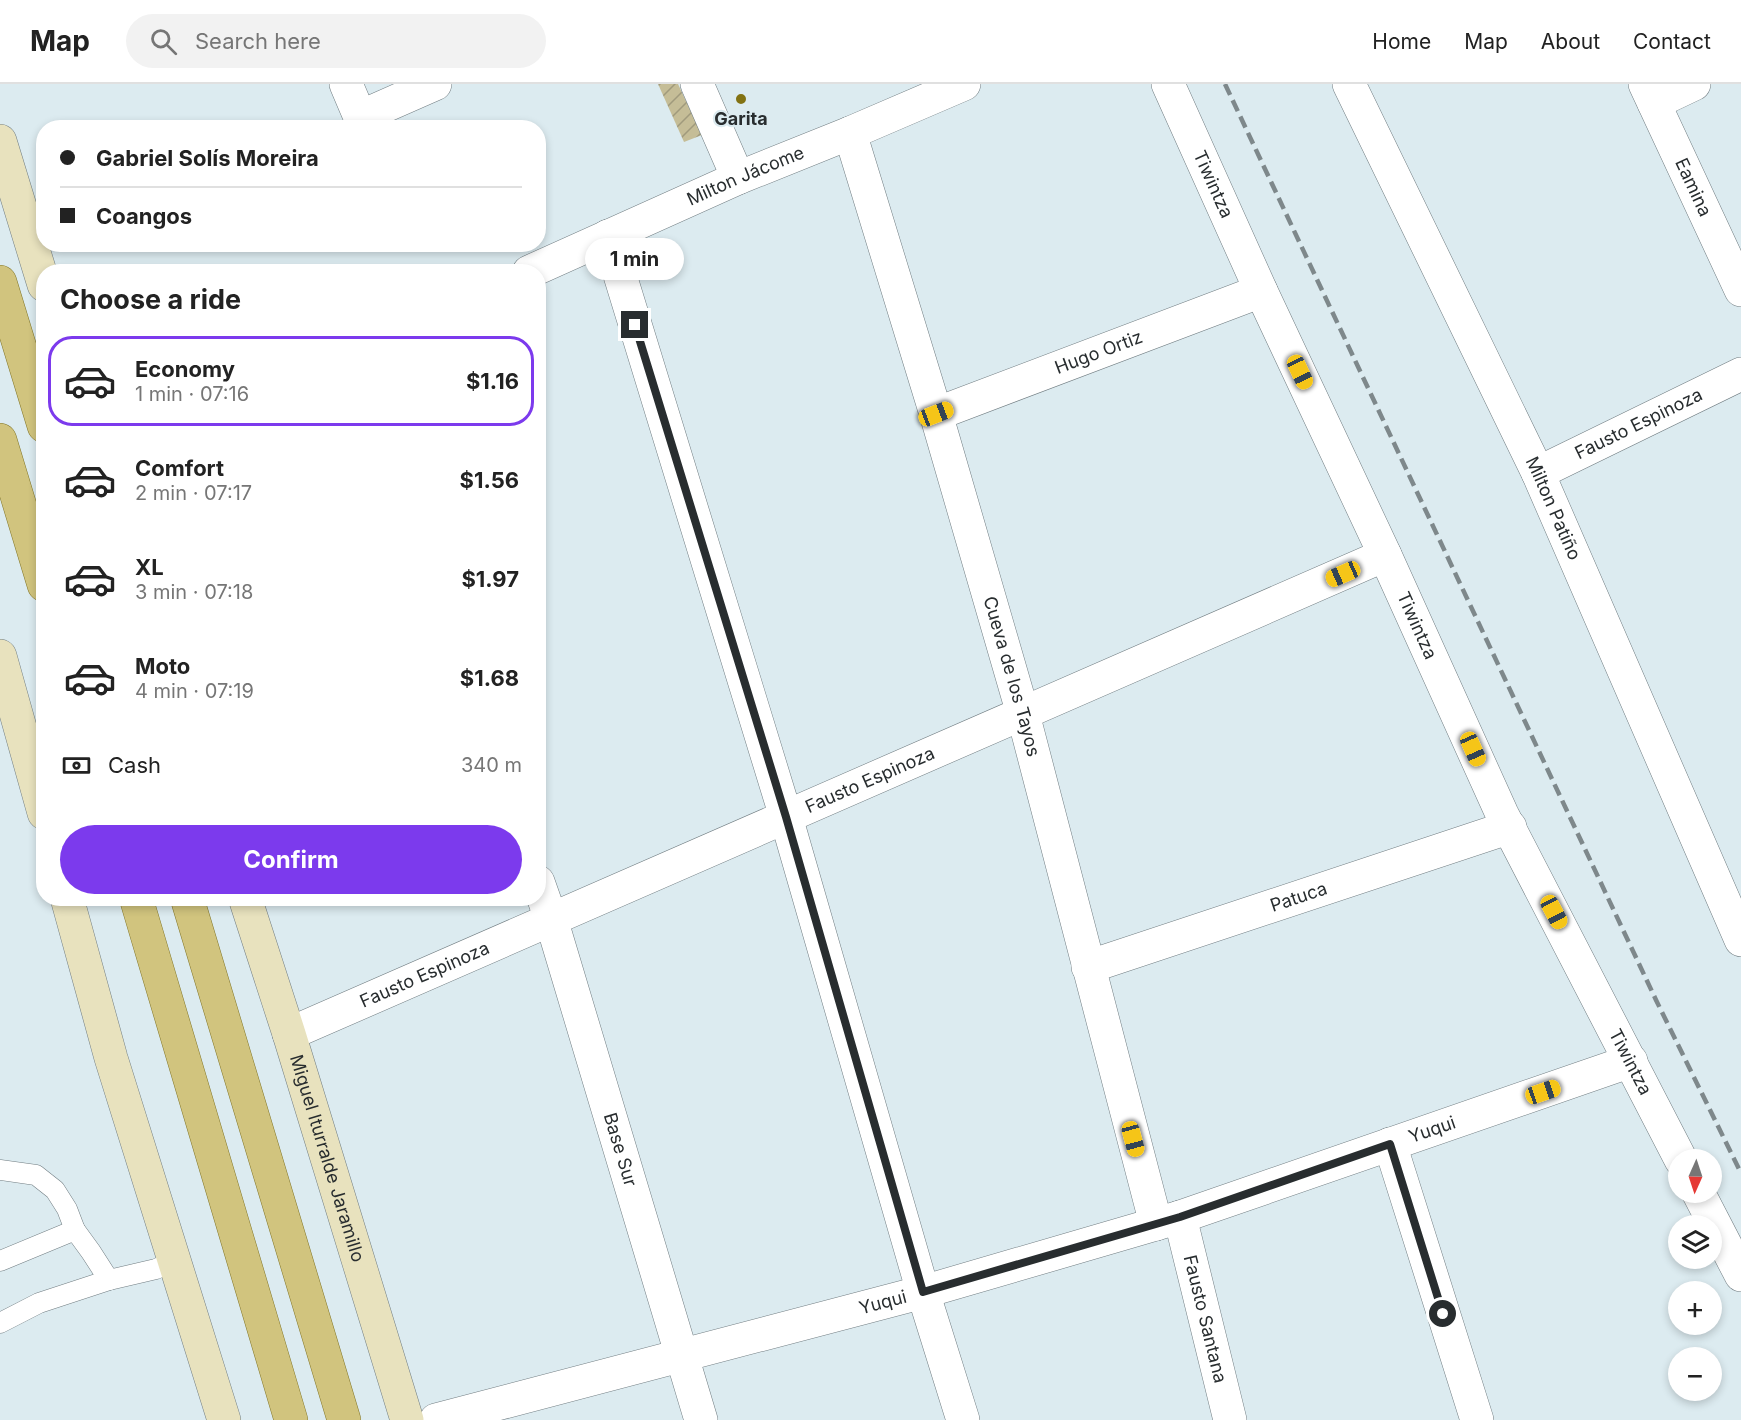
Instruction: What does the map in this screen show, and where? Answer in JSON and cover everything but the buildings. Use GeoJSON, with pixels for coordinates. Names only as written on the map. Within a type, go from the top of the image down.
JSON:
{"type":"FeatureCollection","features":[{"type":"Feature","properties":{"kind":"main road"},"geometry":{"type":"LineString","coordinates":[[0,141],[38,264]]}},
{"type":"Feature","properties":{"kind":"main road"},"geometry":{"type":"LineString","coordinates":[[0,282],[36,400]]}},
{"type":"Feature","properties":{"kind":"main road"},"geometry":{"type":"LineString","coordinates":[[0,440],[36,559]]}},
{"type":"Feature","properties":{"kind":"main road"},"geometry":{"type":"LineString","coordinates":[[2,673],[36,786]]}},
{"type":"Feature","properties":{"kind":"main road"},"geometry":{"type":"LineString","coordinates":[[69,906],[111,1058],[224,1420]]}},
{"type":"Feature","properties":{"kind":"main road"},"geometry":{"type":"LineString","coordinates":[[138,906],[291,1420]]}},
{"type":"Feature","properties":{"kind":"main road"},"geometry":{"type":"LineString","coordinates":[[189,906],[344,1420]]}},
{"type":"Feature","properties":{"kind":"main road","name":"Miguel Iturralde Jaramillo"},"geometry":{"type":"LineString","coordinates":[[248,906],[408,1420]]}},
{"type":"Feature","properties":{"kind":"street"},"geometry":{"type":"LineString","coordinates":[[346,84],[360,117],[435,84]]}},
{"type":"Feature","properties":{"kind":"street"},"geometry":{"type":"LineString","coordinates":[[697,84],[738,178]]}},
{"type":"Feature","properties":{"kind":"street","name":"Milton Jácome"},"geometry":{"type":"LineString","coordinates":[[546,264],[738,178],[964,84]]}},
{"type":"Feature","properties":{"kind":"street","name":"Tiwintza"},"geometry":{"type":"LineString","coordinates":[[1168,84],[1510,827],[1675,1149]]}},
{"type":"Feature","properties":{"kind":"street","name":"Milton Patiño"},"geometry":{"type":"LineString","coordinates":[[1349,84],[1538,473],[1741,940]]}},
{"type":"Feature","properties":{"kind":"street"},"geometry":{"type":"LineString","coordinates":[[1650,94],[1694,84]]}},
{"type":"Feature","properties":{"kind":"street","name":"Eamina"},"geometry":{"type":"LineString","coordinates":[[1650,94],[1741,290]]}},
{"type":"Feature","properties":{"kind":"street","name":"Cueva de los Tayos"},"geometry":{"type":"LineString","coordinates":[[850,133],[936,414],[1023,714],[1088,967],[1168,1221]]}},
{"type":"Feature","properties":{"kind":"street"},"geometry":{"type":"LineString","coordinates":[[608,236],[786,817],[923,1292],[963,1420]]}},
{"type":"Feature","properties":{"kind":"street","name":"Hugo Ortiz"},"geometry":{"type":"LineString","coordinates":[[936,414],[1262,291]]}},
{"type":"Feature","properties":{"kind":"street","name":"Fausto Espinoza"},"geometry":{"type":"LineString","coordinates":[[1538,473],[1741,374]]}},
{"type":"Feature","properties":{"kind":"street","name":"Fausto Espinoza"},"geometry":{"type":"LineString","coordinates":[[289,1034],[1385,555]]}},
{"type":"Feature","properties":{"kind":"street","name":"Patuca"},"geometry":{"type":"LineString","coordinates":[[1088,967],[1510,827]]}},
{"type":"Feature","properties":{"kind":"street","name":"Base Sur"},"geometry":{"type":"LineString","coordinates":[[546,905],[701,1420]]}},
{"type":"Feature","properties":{"kind":"street","name":"Yuqui"},"geometry":{"type":"LineString","coordinates":[[436,1420],[923,1292],[1168,1221],[1631,1061]]}},
{"type":"Feature","properties":{"kind":"street"},"geometry":{"type":"LineString","coordinates":[[1390,1144],[1477,1420]]}},
{"type":"Feature","properties":{"kind":"street"},"geometry":{"type":"LineString","coordinates":[[1704,1203],[1741,1275]]}},
{"type":"Feature","properties":{"kind":"street","name":"Fausto Santana"},"geometry":{"type":"LineString","coordinates":[[1168,1221],[1230,1420]]}},
{"type":"Feature","properties":{"kind":"lane"},"geometry":{"type":"LineString","coordinates":[[0,1170],[36,1175],[55,1190],[67,1209],[75,1230],[109,1281]]}},
{"type":"Feature","properties":{"kind":"lane"},"geometry":{"type":"LineString","coordinates":[[0,1261],[75,1230]]}},
{"type":"Feature","properties":{"kind":"lane"},"geometry":{"type":"LineString","coordinates":[[0,1323],[39,1303],[156,1269],[174,1261]]}},
{"type":"Feature","properties":{"kind":"shaded area"},"geometry":{"type":"Polygon","coordinates":[[[658,84],[678,84],[702,135],[684,142],[658,84]]]}},
{"type":"Feature","properties":{"kind":"railway"},"geometry":{"type":"LineString","coordinates":[[1225,84],[1656,1000],[1741,1173]]}},
{"type":"Feature","properties":{"kind":"place","name":"Garita"},"geometry":{"type":"Point","coordinates":[741,99]}},
{"type":"Feature","properties":{"kind":"route"},"geometry":{"type":"LineString","coordinates":[[635,325],[786,817],[923,1292],[1180,1217],[1390,1144],[1443,1314]]}}]}
